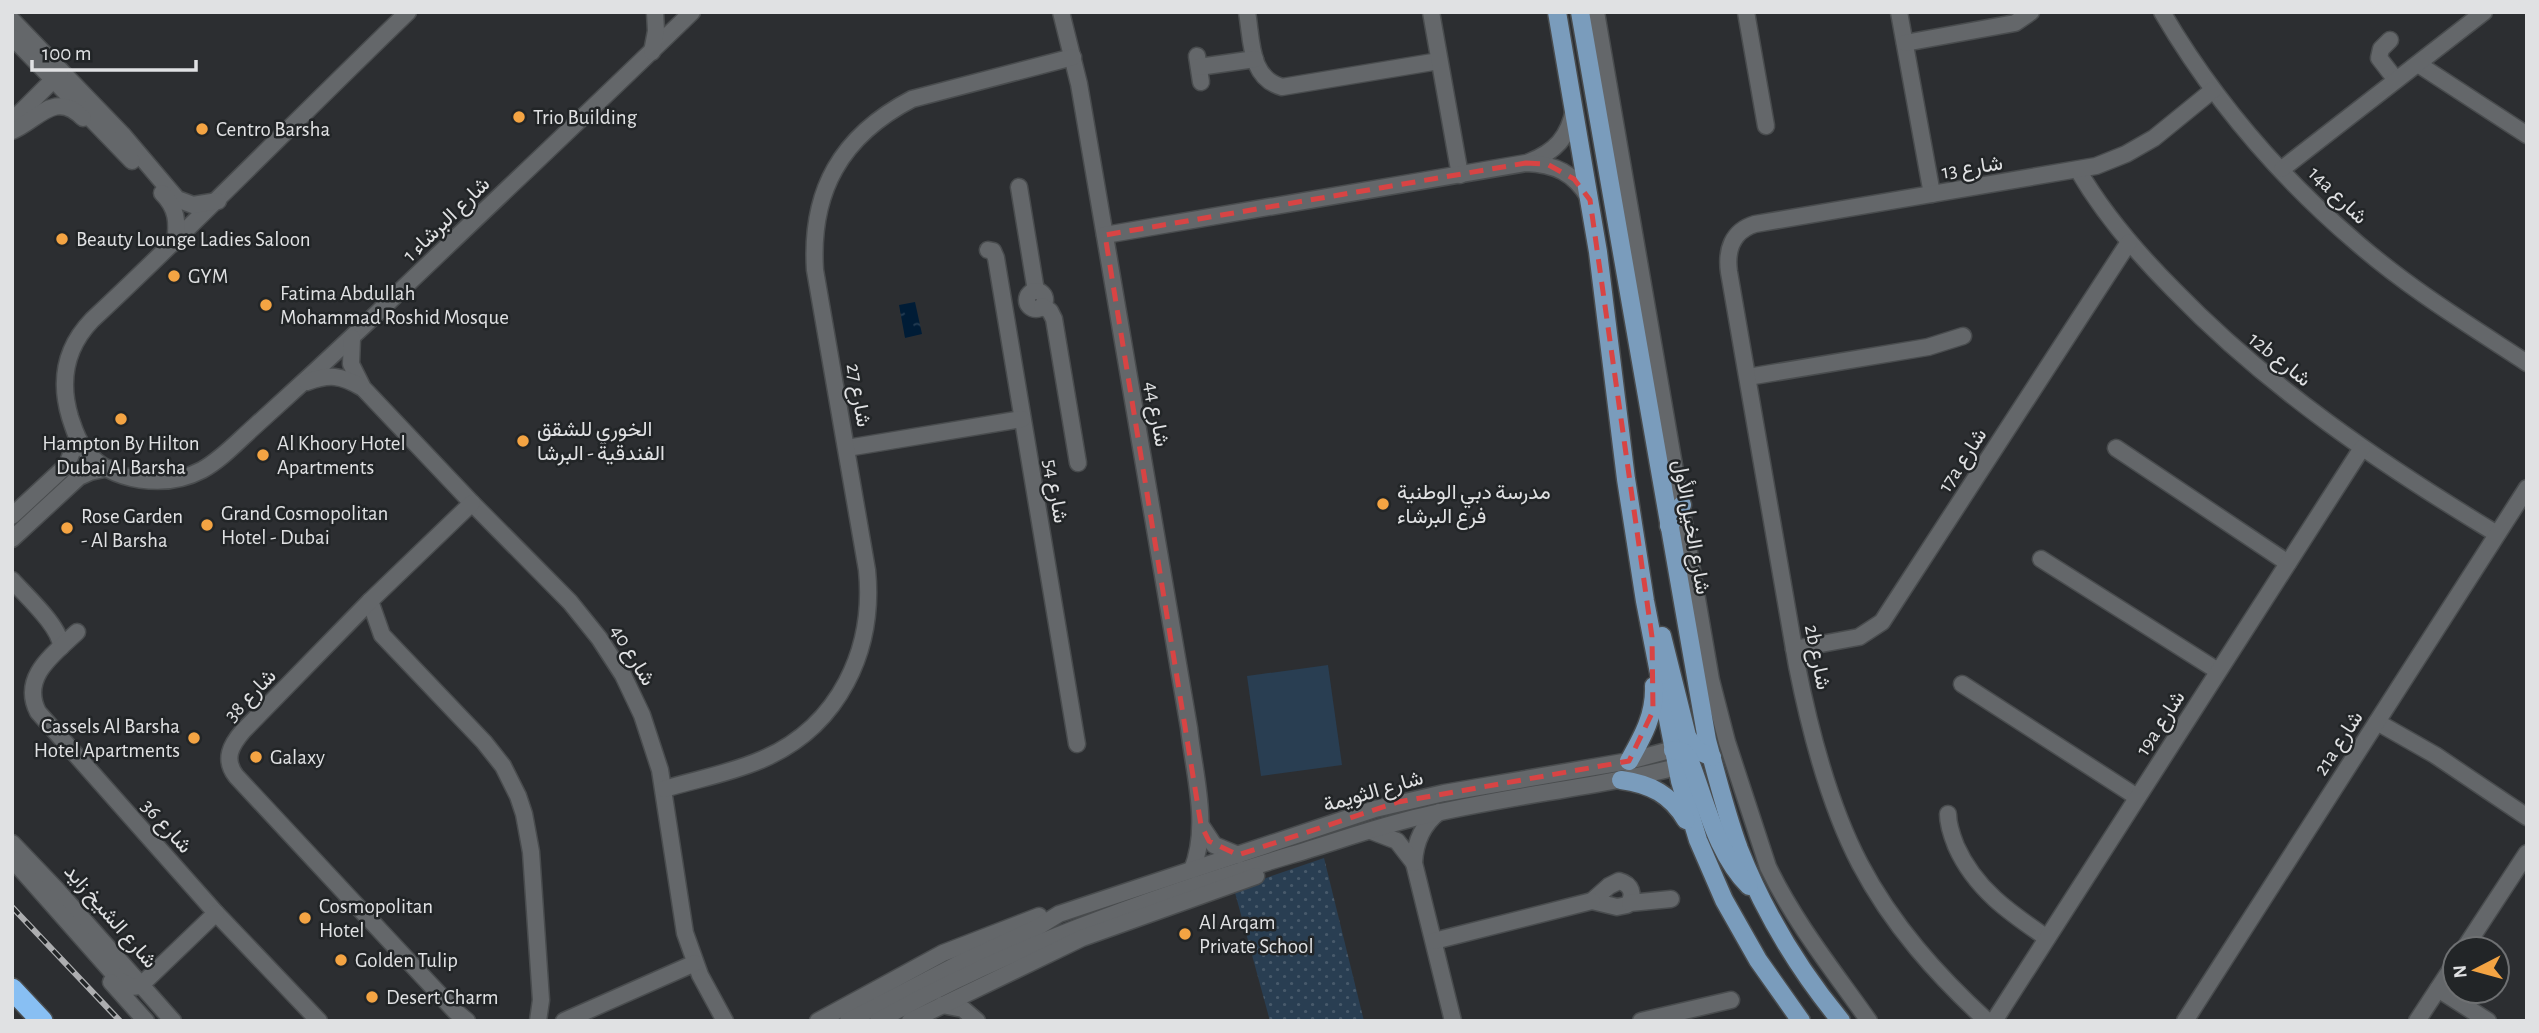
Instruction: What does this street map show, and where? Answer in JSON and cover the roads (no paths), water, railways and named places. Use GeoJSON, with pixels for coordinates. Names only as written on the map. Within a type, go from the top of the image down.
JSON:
{"type":"FeatureCollection","features":[{"type":"Feature","properties":{"kind":"highway"},"geometry":{"type":"LineString","coordinates":[[12,989],[42,1021]]}},
{"type":"Feature","properties":{"kind":"main road"},"geometry":{"type":"LineString","coordinates":[[1557,12],[1590,200],[1609,330],[1626,479],[1645,601],[1698,840]]}},
{"type":"Feature","properties":{"kind":"main road","name":"شارع الخيل الأول"},"geometry":{"type":"LineString","coordinates":[[1580,12],[1669,526],[1704,747],[1758,893],[1803,971],[1841,1021]]}},
{"type":"Feature","properties":{"kind":"main road"},"geometry":{"type":"LineString","coordinates":[[1669,526],[1682,505]]}},
{"type":"Feature","properties":{"kind":"main road"},"geometry":{"type":"LineString","coordinates":[[1645,601],[1664,639],[1684,730],[1704,747]]}},
{"type":"Feature","properties":{"kind":"main road"},"geometry":{"type":"LineString","coordinates":[[1629,761],[1653,711],[1652,637]]}},
{"type":"Feature","properties":{"kind":"main road"},"geometry":{"type":"LineString","coordinates":[[1680,760],[1729,860],[1741,878],[1758,893]]}},
{"type":"Feature","properties":{"kind":"main road"},"geometry":{"type":"LineString","coordinates":[[1621,780],[1656,789],[1673,801],[1698,840],[1740,930],[1801,1021]]}},
{"type":"Feature","properties":{"kind":"street","name":"شارع البرشاء 1"},"geometry":{"type":"LineString","coordinates":[[408,12],[175,243],[92,320],[73,345],[66,365],[64,386],[67,406],[77,438],[87,452],[108,468],[127,476],[157,481],[187,476],[214,462],[352,338],[692,12]]}},
{"type":"Feature","properties":{"kind":"street"},"geometry":{"type":"LineString","coordinates":[[652,52],[656,31],[655,12]]}},
{"type":"Feature","properties":{"kind":"street","name":"شارع 44"},"geometry":{"type":"LineString","coordinates":[[1060,12],[1073,57],[1174,631],[1201,825],[1200,850],[1192,870]]}},
{"type":"Feature","properties":{"kind":"street"},"geometry":{"type":"LineString","coordinates":[[1247,12],[1255,59],[1261,75],[1266,81],[1282,88],[1439,61]]}},
{"type":"Feature","properties":{"kind":"street"},"geometry":{"type":"LineString","coordinates":[[1431,12],[1460,175]]}},
{"type":"Feature","properties":{"kind":"street"},"geometry":{"type":"LineString","coordinates":[[1596,12],[1718,711],[1768,867],[1800,927],[1869,1021]]}},
{"type":"Feature","properties":{"kind":"street"},"geometry":{"type":"LineString","coordinates":[[1746,12],[1766,126]]}},
{"type":"Feature","properties":{"kind":"street"},"geometry":{"type":"LineString","coordinates":[[1899,12],[1932,194]]}},
{"type":"Feature","properties":{"kind":"street"},"geometry":{"type":"LineString","coordinates":[[1905,43],[2015,23],[2031,12]]}},
{"type":"Feature","properties":{"kind":"street"},"geometry":{"type":"LineString","coordinates":[[2282,169],[2484,12]]}},
{"type":"Feature","properties":{"kind":"street","name":"14a شارع"},"geometry":{"type":"LineString","coordinates":[[2166,14],[2213,90],[2282,169],[2331,219],[2381,262],[2439,306],[2527,363]]}},
{"type":"Feature","properties":{"kind":"street"},"geometry":{"type":"LineString","coordinates":[[12,20],[110,138],[172,205],[177,222],[175,243]]}},
{"type":"Feature","properties":{"kind":"street"},"geometry":{"type":"LineString","coordinates":[[12,37],[122,134],[177,199],[193,205],[218,201]]}},
{"type":"Feature","properties":{"kind":"street"},"geometry":{"type":"LineString","coordinates":[[2390,40],[2381,48],[2379,58],[2396,80]]}},
{"type":"Feature","properties":{"kind":"street"},"geometry":{"type":"LineString","coordinates":[[26,51],[35,78],[33,100]]}},
{"type":"Feature","properties":{"kind":"street","name":"شارع 27"},"geometry":{"type":"LineString","coordinates":[[664,789],[744,766],[781,750],[815,725],[843,689],[862,645],[869,596],[847,448],[815,270],[813,244],[816,218],[835,168],[849,146],[867,127],[888,111],[912,99],[1073,57]]}},
{"type":"Feature","properties":{"kind":"street"},"geometry":{"type":"LineString","coordinates":[[1199,68],[1255,59]]}},
{"type":"Feature","properties":{"kind":"street"},"geometry":{"type":"LineString","coordinates":[[2417,64],[2527,135]]}},
{"type":"Feature","properties":{"kind":"street"},"geometry":{"type":"LineString","coordinates":[[12,121],[33,100],[61,79]]}},
{"type":"Feature","properties":{"kind":"street"},"geometry":{"type":"LineString","coordinates":[[12,131],[61,79]]}},
{"type":"Feature","properties":{"kind":"street","name":"شارع 13"},"geometry":{"type":"LineString","coordinates":[[1728,251],[1738,233],[1749,226],[2078,170],[2111,161],[2140,147],[2167,129],[2213,90]]}},
{"type":"Feature","properties":{"kind":"street"},"geometry":{"type":"LineString","coordinates":[[12,131],[42,111],[61,106],[73,110],[110,138]]}},
{"type":"Feature","properties":{"kind":"street"},"geometry":{"type":"LineString","coordinates":[[1105,236],[1526,163],[1547,154],[1560,143],[1569,127],[1574,109]]}},
{"type":"Feature","properties":{"kind":"street"},"geometry":{"type":"LineString","coordinates":[[1526,163],[1547,164],[1566,172],[1581,186],[1590,200]]}},
{"type":"Feature","properties":{"kind":"street","name":"12b شارع"},"geometry":{"type":"LineString","coordinates":[[2078,170],[2101,208],[2129,242],[2185,302],[2254,367],[2362,448],[2497,534]]}},
{"type":"Feature","properties":{"kind":"street"},"geometry":{"type":"LineString","coordinates":[[1019,187],[1033,300]]}},
{"type":"Feature","properties":{"kind":"street","name":"17a شارع"},"geometry":{"type":"LineString","coordinates":[[1794,649],[1859,638],[1882,622],[2129,242]]}},
{"type":"Feature","properties":{"kind":"street","name":"شارع 54"},"geometry":{"type":"LineString","coordinates":[[988,250],[996,256],[1077,744]]}},
{"type":"Feature","properties":{"kind":"street","name":"2b شارع"},"geometry":{"type":"LineString","coordinates":[[1728,251],[1729,272],[1794,649],[1810,720],[1844,830],[1861,866],[1918,950],[1942,978],[1987,1021]]}},
{"type":"Feature","properties":{"kind":"street"},"geometry":{"type":"LineString","coordinates":[[1004,304],[1033,300],[1054,316],[1078,463]]}},
{"type":"Feature","properties":{"kind":"street"},"geometry":{"type":"LineString","coordinates":[[1748,377],[1928,347],[1963,336]]}},
{"type":"Feature","properties":{"kind":"street","name":"شارع 40"},"geometry":{"type":"LineString","coordinates":[[352,338],[351,364],[363,388],[570,602],[612,656],[642,715],[655,751],[664,789],[681,918],[695,962],[725,1021]]}},
{"type":"Feature","properties":{"kind":"street","name":"شارع 40"},"geometry":{"type":"LineString","coordinates":[[302,384],[333,376],[363,388]]}},
{"type":"Feature","properties":{"kind":"street"},"geometry":{"type":"LineString","coordinates":[[847,448],[1022,419]]}},
{"type":"Feature","properties":{"kind":"street"},"geometry":{"type":"LineString","coordinates":[[12,516],[67,465],[77,438]]}},
{"type":"Feature","properties":{"kind":"street"},"geometry":{"type":"LineString","coordinates":[[2116,448],[2288,563]]}},
{"type":"Feature","properties":{"kind":"street","name":"19a شارع"},"geometry":{"type":"LineString","coordinates":[[1994,1021],[2362,448]]}},
{"type":"Feature","properties":{"kind":"street"},"geometry":{"type":"LineString","coordinates":[[12,540],[79,477],[90,471],[108,468]]}},
{"type":"Feature","properties":{"kind":"street","name":"21a شارع"},"geometry":{"type":"LineString","coordinates":[[2185,1021],[2527,488]]}},
{"type":"Feature","properties":{"kind":"street","name":"شارع 38"},"geometry":{"type":"LineString","coordinates":[[467,1021],[236,776],[230,766],[230,749],[240,733],[370,601],[472,503]]}},
{"type":"Feature","properties":{"kind":"street"},"geometry":{"type":"LineString","coordinates":[[2041,559],[2218,671]]}},
{"type":"Feature","properties":{"kind":"street","name":"شارع 36"},"geometry":{"type":"LineString","coordinates":[[12,580],[60,637],[61,647]]}},
{"type":"Feature","properties":{"kind":"street"},"geometry":{"type":"LineString","coordinates":[[370,601],[383,635]]}},
{"type":"Feature","properties":{"kind":"street","name":"شارع 36"},"geometry":{"type":"LineString","coordinates":[[42,613],[68,630],[77,632],[41,667],[34,679],[33,699],[38,712],[216,913],[319,1021]]}},
{"type":"Feature","properties":{"kind":"street"},"geometry":{"type":"LineString","coordinates":[[354,619],[383,635],[484,742],[503,766],[518,796],[527,824],[531,852],[541,1000],[538,1021]]}},
{"type":"Feature","properties":{"kind":"street"},"geometry":{"type":"LineString","coordinates":[[1962,684],[2137,797]]}},
{"type":"Feature","properties":{"kind":"street"},"geometry":{"type":"LineString","coordinates":[[2380,718],[2527,817]]}},
{"type":"Feature","properties":{"kind":"street","name":"شارع الثويمة"},"geometry":{"type":"LineString","coordinates":[[959,971],[1202,883],[1371,831],[1440,812],[1621,780],[1680,760],[1704,747]]}},
{"type":"Feature","properties":{"kind":"street","name":"شارع الثويمة"},"geometry":{"type":"LineString","coordinates":[[818,1021],[943,953],[1033,918],[1059,914],[1398,803],[1629,761],[1680,760],[1704,747]]}},
{"type":"Feature","properties":{"kind":"street"},"geometry":{"type":"LineString","coordinates":[[1440,812],[1420,834],[1414,863],[1453,1021]]}},
{"type":"Feature","properties":{"kind":"street"},"geometry":{"type":"LineString","coordinates":[[1948,814],[1957,848],[1980,885],[2007,910],[2047,938]]}},
{"type":"Feature","properties":{"kind":"street"},"geometry":{"type":"LineString","coordinates":[[1201,825],[1214,845],[1238,855]]}},
{"type":"Feature","properties":{"kind":"street"},"geometry":{"type":"LineString","coordinates":[[1371,831],[1397,841],[1414,863]]}},
{"type":"Feature","properties":{"kind":"street","name":"شارع الشيخ زايد"},"geometry":{"type":"LineString","coordinates":[[12,844],[57,890],[173,1021]]}},
{"type":"Feature","properties":{"kind":"street"},"geometry":{"type":"LineString","coordinates":[[2473,935],[2527,853]]}},
{"type":"Feature","properties":{"kind":"street","name":"شارع الشيخ زايد"},"geometry":{"type":"LineString","coordinates":[[12,859],[74,929]]}},
{"type":"Feature","properties":{"kind":"street","name":"شارع الثويمة"},"geometry":{"type":"LineString","coordinates":[[910,1021],[1082,938],[1255,876],[1273,861]]}},
{"type":"Feature","properties":{"kind":"street"},"geometry":{"type":"LineString","coordinates":[[1434,941],[1592,901],[1619,881],[1631,889],[1630,903]]}},
{"type":"Feature","properties":{"kind":"street"},"geometry":{"type":"LineString","coordinates":[[1592,901],[1621,908],[1630,903],[1671,899]]}},
{"type":"Feature","properties":{"kind":"street"},"geometry":{"type":"LineString","coordinates":[[74,929],[122,983],[131,987],[140,986],[216,913]]}},
{"type":"Feature","properties":{"kind":"street","name":"شارع الثويمة"},"geometry":{"type":"LineString","coordinates":[[959,971],[1059,914]]}},
{"type":"Feature","properties":{"kind":"street"},"geometry":{"type":"LineString","coordinates":[[74,929],[84,951],[146,1021]]}},
{"type":"Feature","properties":{"kind":"street"},"geometry":{"type":"LineString","coordinates":[[564,1021],[695,962]]}},
{"type":"Feature","properties":{"kind":"street"},"geometry":{"type":"LineString","coordinates":[[848,1021],[959,971]]}},
{"type":"Feature","properties":{"kind":"street"},"geometry":{"type":"LineString","coordinates":[[878,1021],[959,971]]}},
{"type":"Feature","properties":{"kind":"street"},"geometry":{"type":"LineString","coordinates":[[2417,1021],[2441,984]]}},
{"type":"Feature","properties":{"kind":"street"},"geometry":{"type":"LineString","coordinates":[[978,1021],[978,1000],[983,985]]}},
{"type":"Feature","properties":{"kind":"street"},"geometry":{"type":"LineString","coordinates":[[2438,989],[2488,1021]]}},
{"type":"Feature","properties":{"kind":"street"},"geometry":{"type":"LineString","coordinates":[[541,1000],[557,1021]]}},
{"type":"Feature","properties":{"kind":"street"},"geometry":{"type":"LineString","coordinates":[[1641,1021],[1676,1017],[1731,1000]]}},
{"type":"Feature","properties":{"kind":"street"},"geometry":{"type":"LineString","coordinates":[[942,1005],[963,1009],[978,1021]]}},
{"type":"Feature","properties":{"kind":"water"},"geometry":{"type":"Polygon","coordinates":[[[915,302],[922,334],[905,338],[899,305],[915,302]]]}},
{"type":"Feature","properties":{"kind":"railway"},"geometry":{"type":"LineString","coordinates":[[12,907],[120,1021]]}},
{"type":"Feature","properties":{"kind":"place","name":"Trio Building"},"geometry":{"type":"Point","coordinates":[519,117]}},
{"type":"Feature","properties":{"kind":"place","name":"Centro Barsha"},"geometry":{"type":"Point","coordinates":[202,129]}},
{"type":"Feature","properties":{"kind":"place","name":"Beauty Lounge Ladies Saloon"},"geometry":{"type":"Point","coordinates":[62,239]}},
{"type":"Feature","properties":{"kind":"place","name":"GYM"},"geometry":{"type":"Point","coordinates":[174,276]}},
{"type":"Feature","properties":{"kind":"place","name":"Fatima Abdullah Mohammad Roshid Mosque"},"geometry":{"type":"Point","coordinates":[266,305]}},
{"type":"Feature","properties":{"kind":"place","name":"Hampton By Hilton Dubai Al Barsha"},"geometry":{"type":"Point","coordinates":[121,419]}},
{"type":"Feature","properties":{"kind":"place","name":"الخوري للشقق الفندقية - البرشا"},"geometry":{"type":"Point","coordinates":[523,441]}},
{"type":"Feature","properties":{"kind":"place","name":"Al Khoory Hotel Apartments"},"geometry":{"type":"Point","coordinates":[263,455]}},
{"type":"Feature","properties":{"kind":"place","name":"مدرسة دبي الوطنية فرع البرشاء"},"geometry":{"type":"Point","coordinates":[1383,504]}},
{"type":"Feature","properties":{"kind":"place","name":"Grand Cosmopolitan Hotel - Dubai"},"geometry":{"type":"Point","coordinates":[207,525]}},
{"type":"Feature","properties":{"kind":"place","name":"Rose Garden - Al Barsha"},"geometry":{"type":"Point","coordinates":[67,528]}},
{"type":"Feature","properties":{"kind":"place","name":"Cassels Al Barsha Hotel Apartments"},"geometry":{"type":"Point","coordinates":[194,738]}},
{"type":"Feature","properties":{"kind":"place","name":"Galaxy"},"geometry":{"type":"Point","coordinates":[256,757]}},
{"type":"Feature","properties":{"kind":"place","name":"Cosmopolitan Hotel"},"geometry":{"type":"Point","coordinates":[305,918]}},
{"type":"Feature","properties":{"kind":"place","name":"Al Arqam Private School"},"geometry":{"type":"Point","coordinates":[1185,934]}},
{"type":"Feature","properties":{"kind":"place","name":"Golden Tulip"},"geometry":{"type":"Point","coordinates":[341,960]}},
{"type":"Feature","properties":{"kind":"place","name":"Desert Charm"},"geometry":{"type":"Point","coordinates":[372,997]}}]}
